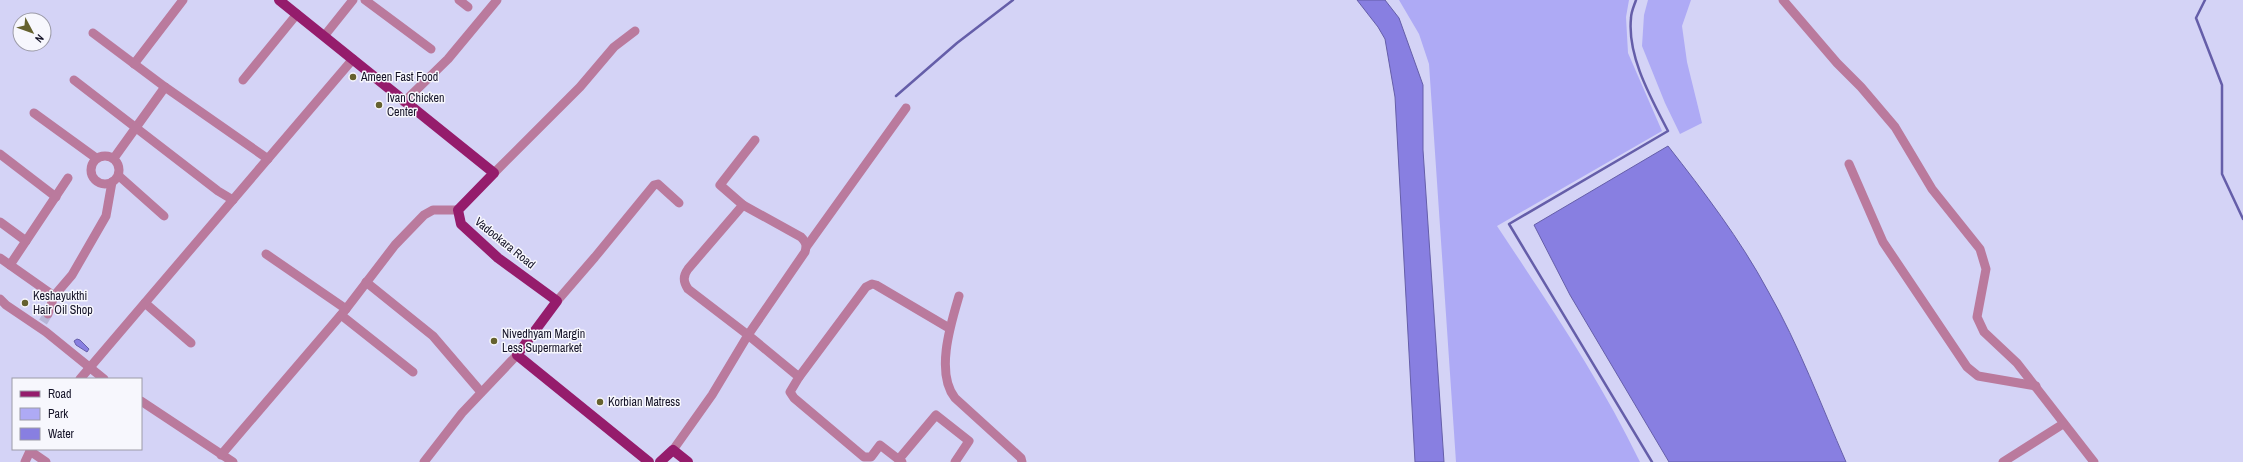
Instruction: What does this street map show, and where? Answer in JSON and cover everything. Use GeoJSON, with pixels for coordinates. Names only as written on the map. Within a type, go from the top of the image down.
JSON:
{"type":"FeatureCollection","features":[{"type":"Feature","properties":{"kind":"main road"},"geometry":{"type":"LineString","coordinates":[[284,2],[404,102],[494,173],[458,210]]}},
{"type":"Feature","properties":{"kind":"main road","name":"Vadookara Road"},"geometry":{"type":"LineString","coordinates":[[458,210],[460,224],[498,258],[557,301]]}},
{"type":"Feature","properties":{"kind":"main road"},"geometry":{"type":"LineString","coordinates":[[557,301],[517,355],[648,462]]}},
{"type":"Feature","properties":{"kind":"main road"},"geometry":{"type":"LineString","coordinates":[[660,462],[673,450],[688,462]]}},
{"type":"Feature","properties":{"kind":"street"},"geometry":{"type":"LineString","coordinates":[[134,64],[183,0]]}},
{"type":"Feature","properties":{"kind":"street"},"geometry":{"type":"LineString","coordinates":[[325,35],[353,0]]}},
{"type":"Feature","properties":{"kind":"street"},"geometry":{"type":"LineString","coordinates":[[365,0],[430,49]]}},
{"type":"Feature","properties":{"kind":"street"},"geometry":{"type":"LineString","coordinates":[[459,0],[468,7]]}},
{"type":"Feature","properties":{"kind":"street"},"geometry":{"type":"LineString","coordinates":[[404,102],[448,59],[497,0]]}},
{"type":"Feature","properties":{"kind":"street"},"geometry":{"type":"LineString","coordinates":[[1783,0],[1895,127],[1932,189],[1980,249],[1986,269],[1977,317],[1984,332],[2017,363],[2036,386],[2062,424],[2094,462]]}},
{"type":"Feature","properties":{"kind":"street"},"geometry":{"type":"LineString","coordinates":[[243,80],[297,14]]}},
{"type":"Feature","properties":{"kind":"street"},"geometry":{"type":"LineString","coordinates":[[494,173],[580,87],[614,47],[635,31]]}},
{"type":"Feature","properties":{"kind":"street"},"geometry":{"type":"LineString","coordinates":[[93,33],[165,87],[268,159]]}},
{"type":"Feature","properties":{"kind":"street"},"geometry":{"type":"LineString","coordinates":[[81,378],[353,59]]}},
{"type":"Feature","properties":{"kind":"street"},"geometry":{"type":"LineString","coordinates":[[74,80],[137,127],[218,191],[233,200]]}},
{"type":"Feature","properties":{"kind":"street"},"geometry":{"type":"LineString","coordinates":[[114,158],[165,87]]}},
{"type":"Feature","properties":{"kind":"street"},"geometry":{"type":"LineString","coordinates":[[673,450],[712,395],[748,335],[805,252],[807,246],[906,108]]}},
{"type":"Feature","properties":{"kind":"street"},"geometry":{"type":"LineString","coordinates":[[34,113],[96,158]]}},
{"type":"Feature","properties":{"kind":"street"},"geometry":{"type":"LineString","coordinates":[[755,140],[720,185],[743,205],[800,237],[806,242],[807,246]]}},
{"type":"Feature","properties":{"kind":"street"},"geometry":{"type":"LineString","coordinates":[[0,154],[56,197]]}},
{"type":"Feature","properties":{"kind":"street"},"geometry":{"type":"LineString","coordinates":[[43,321],[54,296],[72,275],[106,216],[119,166],[114,158],[105,155],[96,158],[91,166],[95,180],[103,184],[115,179]]}},
{"type":"Feature","properties":{"kind":"street"},"geometry":{"type":"LineString","coordinates":[[1849,164],[1883,242],[1967,367],[1978,376],[2036,386]]}},
{"type":"Feature","properties":{"kind":"street"},"geometry":{"type":"LineString","coordinates":[[10,265],[68,178]]}},
{"type":"Feature","properties":{"kind":"street"},"geometry":{"type":"LineString","coordinates":[[115,179],[164,216]]}},
{"type":"Feature","properties":{"kind":"street"},"geometry":{"type":"LineString","coordinates":[[557,301],[654,185],[658,184],[679,203]]}},
{"type":"Feature","properties":{"kind":"street"},"geometry":{"type":"LineString","coordinates":[[743,205],[688,269],[684,275],[684,283],[688,289],[748,335],[799,377]]}},
{"type":"Feature","properties":{"kind":"street"},"geometry":{"type":"LineString","coordinates":[[221,455],[343,312],[396,245],[424,215],[433,210],[458,210]]}},
{"type":"Feature","properties":{"kind":"street"},"geometry":{"type":"LineString","coordinates":[[0,222],[26,241]]}},
{"type":"Feature","properties":{"kind":"street"},"geometry":{"type":"LineString","coordinates":[[266,254],[343,312],[413,372]]}},
{"type":"Feature","properties":{"kind":"street"},"geometry":{"type":"LineString","coordinates":[[0,258],[54,296]]}},
{"type":"Feature","properties":{"kind":"street"},"geometry":{"type":"LineString","coordinates":[[366,282],[433,336],[481,392]]}},
{"type":"Feature","properties":{"kind":"street"},"geometry":{"type":"LineString","coordinates":[[949,328],[876,285],[869,285],[799,377],[790,392],[794,398],[864,457],[870,457],[880,445],[901,461],[936,415],[969,441],[956,462]]}},
{"type":"Feature","properties":{"kind":"street"},"geometry":{"type":"LineString","coordinates":[[959,296],[949,328],[946,377],[948,389],[955,398],[1021,458],[1022,462]]}},
{"type":"Feature","properties":{"kind":"street"},"geometry":{"type":"LineString","coordinates":[[0,299],[6,305],[43,321],[68,350],[103,378]]}},
{"type":"Feature","properties":{"kind":"street"},"geometry":{"type":"LineString","coordinates":[[145,303],[191,343]]}},
{"type":"Feature","properties":{"kind":"street"},"geometry":{"type":"LineString","coordinates":[[424,462],[462,412],[517,355]]}},
{"type":"Feature","properties":{"kind":"street"},"geometry":{"type":"LineString","coordinates":[[142,402],[233,462]]}},
{"type":"Feature","properties":{"kind":"street"},"geometry":{"type":"LineString","coordinates":[[2003,462],[2062,424]]}},
{"type":"Feature","properties":{"kind":"street"},"geometry":{"type":"LineString","coordinates":[[25,462],[30,450],[46,462]]}},
{"type":"Feature","properties":{"kind":"green space"},"geometry":{"type":"Polygon","coordinates":[[[1399,0],[1629,0],[1626,17],[1628,53],[1662,131],[1497,226],[1591,371],[1640,462],[1456,462],[1429,64],[1419,34],[1399,0]]]}},
{"type":"Feature","properties":{"kind":"green space"},"geometry":{"type":"Polygon","coordinates":[[[1648,0],[1691,0],[1682,26],[1687,62],[1702,123],[1680,134],[1665,103],[1642,46],[1644,15],[1648,0]]]}},
{"type":"Feature","properties":{"kind":"water"},"geometry":{"type":"Polygon","coordinates":[[[1357,0],[1385,0],[1399,18],[1423,85],[1423,150],[1444,462],[1415,462],[1395,97],[1385,39],[1378,27],[1357,0]]]}},
{"type":"Feature","properties":{"kind":"water"},"geometry":{"type":"Polygon","coordinates":[[[1668,146],[1734,234],[1768,291],[1790,332],[1846,462],[1669,462],[1570,295],[1534,225],[1668,146]]]}},
{"type":"Feature","properties":{"kind":"water"},"geometry":{"type":"Polygon","coordinates":[[[77,339],[89,349],[87,352],[76,345],[74,341],[77,339]]]}},
{"type":"Feature","properties":{"kind":"waterway"},"geometry":{"type":"LineString","coordinates":[[896,96],[957,43],[1013,0]]}},
{"type":"Feature","properties":{"kind":"waterway"},"geometry":{"type":"LineString","coordinates":[[1636,0],[1631,16],[1631,32],[1636,62],[1654,105],[1668,131],[1509,224],[1652,462]]}},
{"type":"Feature","properties":{"kind":"waterway"},"geometry":{"type":"LineString","coordinates":[[2205,0],[2196,18],[2222,85],[2222,174],[2243,219]]}},
{"type":"Feature","properties":{"kind":"tunnel"},"geometry":{"type":"LineString","coordinates":[[43,322],[48,314]]}},
{"type":"Feature","properties":{"kind":"place","name":"Ameen Fast Food"},"geometry":{"type":"Point","coordinates":[353,77]}},
{"type":"Feature","properties":{"kind":"place","name":"Ivan Chicken Center"},"geometry":{"type":"Point","coordinates":[379,105]}},
{"type":"Feature","properties":{"kind":"place","name":"Keshayukthi Hair Oil Shop"},"geometry":{"type":"Point","coordinates":[25,303]}},
{"type":"Feature","properties":{"kind":"place","name":"Nivedhyam Margin Less Supermarket"},"geometry":{"type":"Point","coordinates":[494,341]}},
{"type":"Feature","properties":{"kind":"place","name":"Korbian Matress"},"geometry":{"type":"Point","coordinates":[600,402]}}]}
